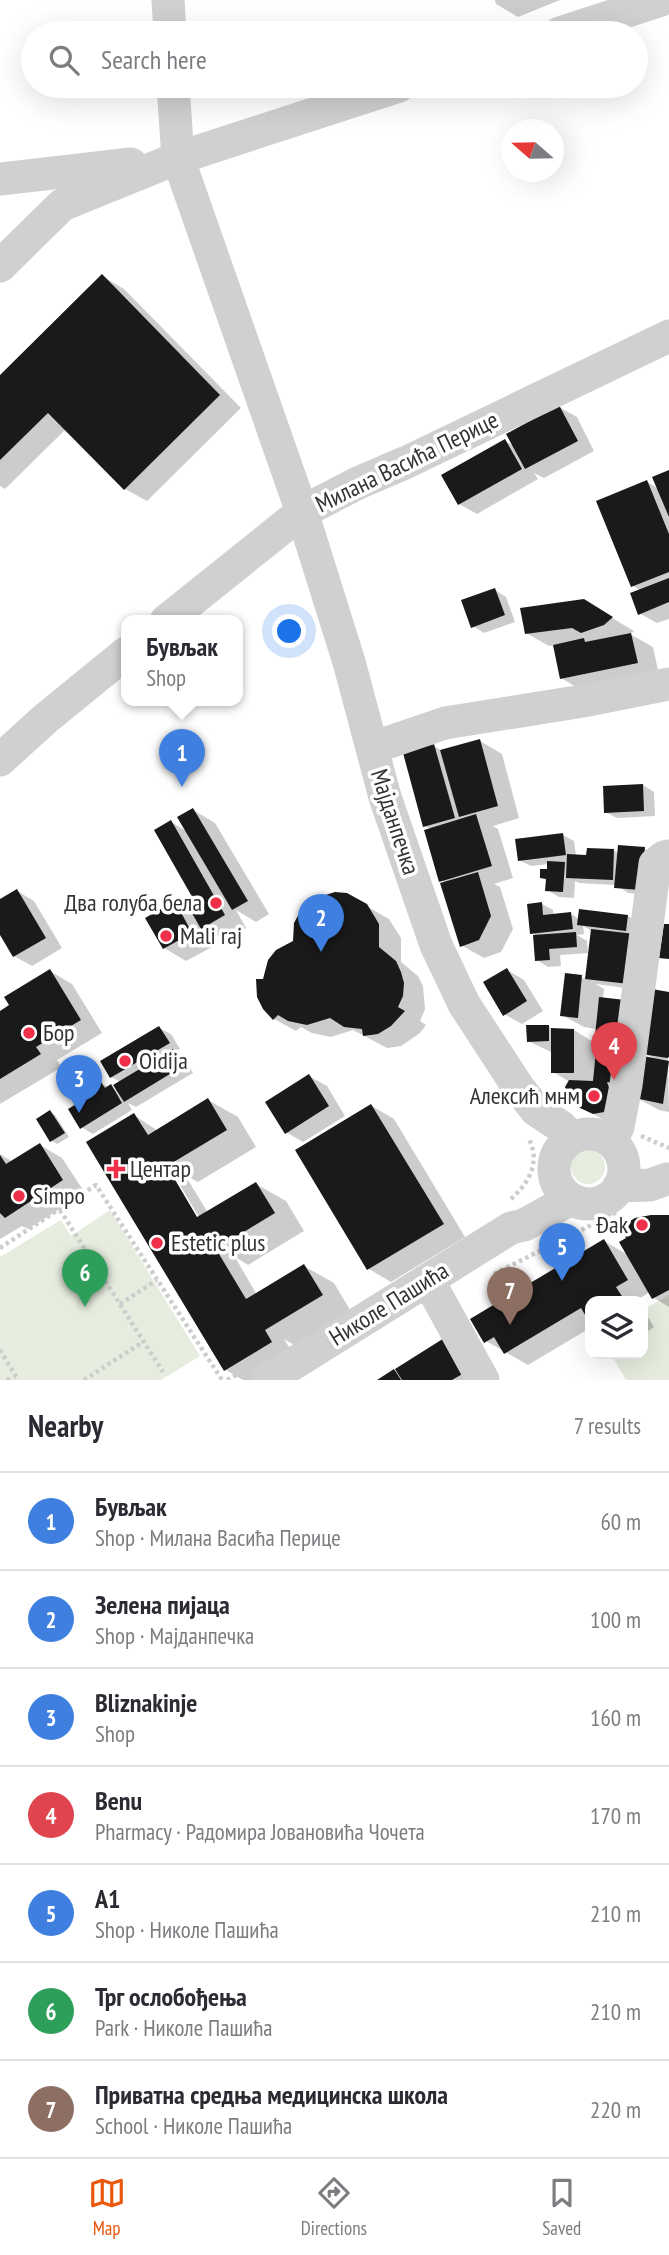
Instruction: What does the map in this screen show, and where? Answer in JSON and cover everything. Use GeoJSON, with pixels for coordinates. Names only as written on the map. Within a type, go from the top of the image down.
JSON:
{"type":"FeatureCollection","features":[{"type":"Feature","properties":{"kind":"street"},"geometry":{"type":"LineString","coordinates":[[168,0],[169,21]]}},
{"type":"Feature","properties":{"kind":"street"},"geometry":{"type":"LineString","coordinates":[[597,21],[661,0]]}},
{"type":"Feature","properties":{"kind":"street","name":"Мајданпечка"},"geometry":{"type":"LineString","coordinates":[[174,98],[178,158],[302,512],[349,662],[385,797],[448,975],[490,1045],[536,1110],[538,1126],[563,1168]]}},
{"type":"Feature","properties":{"kind":"street"},"geometry":{"type":"LineString","coordinates":[[0,266],[62,205],[178,158],[362,98]]}},
{"type":"Feature","properties":{"kind":"street"},"geometry":{"type":"LineString","coordinates":[[0,179],[178,158]]}},
{"type":"Feature","properties":{"kind":"street","name":"Милана Васића Перице"},"geometry":{"type":"LineString","coordinates":[[173,615],[302,512],[669,336]]}},
{"type":"Feature","properties":{"kind":"street"},"geometry":{"type":"LineString","coordinates":[[0,760],[121,657]]}},
{"type":"Feature","properties":{"kind":"street"},"geometry":{"type":"LineString","coordinates":[[372,748],[445,723],[669,684]]}},
{"type":"Feature","properties":{"kind":"street"},"geometry":{"type":"LineString","coordinates":[[668,1179],[650,1185],[618,1175],[591,1134],[563,1168],[582,1203],[603,1200],[612,1195],[618,1175],[618,1127],[655,864],[664,856],[669,856]]}},
{"type":"Feature","properties":{"kind":"street","name":"Николе Пашића"},"geometry":{"type":"LineString","coordinates":[[267,1380],[511,1228],[517,1210],[563,1168]]}},
{"type":"Feature","properties":{"kind":"street"},"geometry":{"type":"LineString","coordinates":[[428,1280],[483,1380]]}},
{"type":"Feature","properties":{"kind":"path"},"geometry":{"type":"LineString","coordinates":[[485,1278],[618,1175]]}},
{"type":"Feature","properties":{"kind":"path"},"geometry":{"type":"LineString","coordinates":[[0,1248],[96,1185],[222,1380]]}},
{"type":"Feature","properties":{"kind":"path"},"geometry":{"type":"LineString","coordinates":[[60,1210],[163,1372]]}},
{"type":"Feature","properties":{"kind":"path"},"geometry":{"type":"LineString","coordinates":[[120,1304],[157,1280]]}},
{"type":"Feature","properties":{"kind":"path"},"geometry":{"type":"LineString","coordinates":[[84,1380],[143,1342]]}},
{"type":"Feature","properties":{"kind":"path"},"geometry":{"type":"LineString","coordinates":[[0,1350],[17,1378],[7,1380]]}},
{"type":"Feature","properties":{"kind":"shaded area"},"geometry":{"type":"Polygon","coordinates":[[[588,1150],[600,1155],[605,1167],[600,1179],[588,1184],[576,1179],[571,1167],[576,1155],[588,1150]]]}},
{"type":"Feature","properties":{"kind":"shaded area"},"geometry":{"type":"Polygon","coordinates":[[[110,1210],[200,1356],[161,1380],[0,1380],[0,1257],[61,1220],[71,1236],[110,1210]]]}},
{"type":"Feature","properties":{"kind":"shaded area"},"geometry":{"type":"Polygon","coordinates":[[[669,1295],[669,1380],[626,1380],[614,1359],[648,1359],[648,1307],[669,1295]]]}},
{"type":"Feature","properties":{"kind":"building"},"geometry":{"type":"Polygon","coordinates":[[[102,274],[220,395],[124,490],[48,413],[0,460],[0,375],[102,274]]]}},
{"type":"Feature","properties":{"kind":"building"},"geometry":{"type":"Polygon","coordinates":[[[559,405],[578,441],[525,469],[506,434],[559,405]]]}},
{"type":"Feature","properties":{"kind":"building"},"geometry":{"type":"Polygon","coordinates":[[[505,439],[522,469],[458,505],[441,475],[505,439]]]}},
{"type":"Feature","properties":{"kind":"building"},"geometry":{"type":"Polygon","coordinates":[[[669,470],[669,517],[652,477],[669,470]]]}},
{"type":"Feature","properties":{"kind":"building"},"geometry":{"type":"Polygon","coordinates":[[[647,480],[669,534],[669,572],[631,587],[596,501],[647,480]]]}},
{"type":"Feature","properties":{"kind":"building"},"geometry":{"type":"Polygon","coordinates":[[[669,578],[669,602],[638,615],[630,593],[669,578]]]}},
{"type":"Feature","properties":{"kind":"building"},"geometry":{"type":"Polygon","coordinates":[[[495,588],[505,615],[471,628],[461,600],[495,588]]]}},
{"type":"Feature","properties":{"kind":"building"},"geometry":{"type":"Polygon","coordinates":[[[584,599],[613,617],[604,625],[581,633],[572,628],[525,634],[520,608],[584,599]]]}},
{"type":"Feature","properties":{"kind":"building"},"geometry":{"type":"Polygon","coordinates":[[[631,633],[638,663],[560,679],[553,645],[584,638],[585,642],[631,633]]]}},
{"type":"Feature","properties":{"kind":"building"},"geometry":{"type":"Polygon","coordinates":[[[480,739],[498,806],[459,817],[440,750],[480,739]]]}},
{"type":"Feature","properties":{"kind":"building"},"geometry":{"type":"Polygon","coordinates":[[[434,744],[455,818],[423,827],[403,753],[434,744]]]}},
{"type":"Feature","properties":{"kind":"building"},"geometry":{"type":"Polygon","coordinates":[[[643,784],[644,811],[604,813],[603,786],[643,784]]]}},
{"type":"Feature","properties":{"kind":"building"},"geometry":{"type":"Polygon","coordinates":[[[193,808],[248,901],[232,910],[177,817],[193,808]]]}},
{"type":"Feature","properties":{"kind":"building"},"geometry":{"type":"Polygon","coordinates":[[[476,814],[492,866],[439,882],[424,830],[476,814]]]}},
{"type":"Feature","properties":{"kind":"building"},"geometry":{"type":"Polygon","coordinates":[[[171,820],[225,915],[201,929],[188,906],[195,902],[154,830],[171,820]]]}},
{"type":"Feature","properties":{"kind":"building"},"geometry":{"type":"Polygon","coordinates":[[[563,833],[566,855],[518,861],[515,839],[563,833]]]}},
{"type":"Feature","properties":{"kind":"building"},"geometry":{"type":"Polygon","coordinates":[[[618,845],[645,847],[641,890],[614,888],[618,845]]]}},
{"type":"Feature","properties":{"kind":"building"},"geometry":{"type":"Polygon","coordinates":[[[587,848],[614,849],[613,880],[566,878],[567,854],[586,855],[587,848]]]}},
{"type":"Feature","properties":{"kind":"building"},"geometry":{"type":"Polygon","coordinates":[[[547,861],[565,862],[563,892],[545,891],[546,879],[540,878],[540,869],[547,869],[547,861]]]}},
{"type":"Feature","properties":{"kind":"building"},"geometry":{"type":"Polygon","coordinates":[[[478,872],[491,916],[479,940],[460,947],[440,883],[478,872]]]}},
{"type":"Feature","properties":{"kind":"building"},"geometry":{"type":"Polygon","coordinates":[[[17,889],[46,938],[13,957],[0,935],[0,899],[17,889]]]}},
{"type":"Feature","properties":{"kind":"building"},"geometry":{"type":"Polygon","coordinates":[[[335,892],[347,893],[367,904],[379,924],[379,947],[396,961],[401,972],[403,996],[398,1007],[405,1011],[391,1026],[378,1034],[363,1036],[362,1029],[344,1027],[330,1018],[307,1025],[288,1021],[278,1015],[273,1020],[257,997],[256,979],[263,979],[268,960],[276,950],[293,941],[294,923],[299,914],[313,899],[335,892]]]}},
{"type":"Feature","properties":{"kind":"building"},"geometry":{"type":"Polygon","coordinates":[[[175,901],[192,933],[163,949],[145,918],[175,901]]]}},
{"type":"Feature","properties":{"kind":"building"},"geometry":{"type":"Polygon","coordinates":[[[542,902],[543,915],[571,912],[573,929],[530,934],[527,904],[542,902]]]}},
{"type":"Feature","properties":{"kind":"building"},"geometry":{"type":"Polygon","coordinates":[[[579,909],[628,915],[626,931],[577,925],[579,909]]]}},
{"type":"Feature","properties":{"kind":"building"},"geometry":{"type":"Polygon","coordinates":[[[664,924],[669,924],[669,959],[659,958],[664,924]]]}},
{"type":"Feature","properties":{"kind":"building"},"geometry":{"type":"Polygon","coordinates":[[[591,929],[635,934],[629,984],[585,979],[591,929]]]}},
{"type":"Feature","properties":{"kind":"building"},"geometry":{"type":"Polygon","coordinates":[[[576,932],[577,947],[549,949],[550,960],[535,961],[533,935],[576,932]]]}},
{"type":"Feature","properties":{"kind":"building"},"geometry":{"type":"Polygon","coordinates":[[[507,968],[527,1001],[503,1016],[483,982],[507,968]]]}},
{"type":"Feature","properties":{"kind":"building","name":"Бор"},"geometry":{"type":"Polygon","coordinates":[[[50,969],[81,1020],[36,1047],[41,1054],[0,1079],[0,1011],[9,1005],[4,997],[50,969]]]}},
{"type":"Feature","properties":{"kind":"building"},"geometry":{"type":"Polygon","coordinates":[[[565,973],[582,975],[578,1018],[560,1016],[565,973]]]}},
{"type":"Feature","properties":{"kind":"building"},"geometry":{"type":"Polygon","coordinates":[[[652,989],[669,992],[667,1058],[642,1054],[652,989]]]}},
{"type":"Feature","properties":{"kind":"building"},"geometry":{"type":"Polygon","coordinates":[[[599,997],[625,1000],[620,1039],[595,1036],[599,997]]]}},
{"type":"Feature","properties":{"kind":"building"},"geometry":{"type":"Polygon","coordinates":[[[526,1025],[549,1025],[549,1041],[527,1042],[526,1025]]]}},
{"type":"Feature","properties":{"kind":"building"},"geometry":{"type":"Polygon","coordinates":[[[159,1026],[170,1043],[110,1078],[100,1061],[159,1026]]]}},
{"type":"Feature","properties":{"kind":"building"},"geometry":{"type":"Polygon","coordinates":[[[551,1028],[574,1029],[574,1073],[551,1073],[551,1028]]]}},
{"type":"Feature","properties":{"kind":"building"},"geometry":{"type":"Polygon","coordinates":[[[597,1041],[621,1043],[616,1083],[607,1082],[610,1090],[604,1112],[593,1114],[580,1108],[567,1095],[565,1087],[569,1080],[593,1081],[597,1041]]]}},
{"type":"Feature","properties":{"kind":"building"},"geometry":{"type":"Polygon","coordinates":[[[173,1049],[183,1066],[124,1102],[113,1085],[173,1049]]]}},
{"type":"Feature","properties":{"kind":"building"},"geometry":{"type":"Polygon","coordinates":[[[643,1056],[669,1061],[663,1104],[635,1098],[643,1056]]]}},
{"type":"Feature","properties":{"kind":"building"},"geometry":{"type":"Polygon","coordinates":[[[309,1074],[329,1106],[285,1134],[265,1102],[309,1074]]]}},
{"type":"Feature","properties":{"kind":"building"},"geometry":{"type":"Polygon","coordinates":[[[101,1082],[105,1088],[111,1084],[122,1103],[80,1129],[68,1109],[83,1100],[80,1095],[101,1082]]]}},
{"type":"Feature","properties":{"kind":"building"},"geometry":{"type":"Polygon","coordinates":[[[208,1098],[227,1130],[167,1166],[197,1217],[256,1182],[275,1213],[216,1249],[246,1299],[304,1264],[323,1295],[265,1330],[272,1342],[224,1371],[86,1142],[134,1113],[148,1135],[208,1098]]]}},
{"type":"Feature","properties":{"kind":"building"},"geometry":{"type":"Polygon","coordinates":[[[371,1104],[444,1224],[367,1270],[295,1150],[371,1104]]]}},
{"type":"Feature","properties":{"kind":"building"},"geometry":{"type":"Polygon","coordinates":[[[50,1110],[65,1133],[50,1142],[36,1119],[50,1110]]]}},
{"type":"Feature","properties":{"kind":"building","name":"Simpo"},"geometry":{"type":"Polygon","coordinates":[[[40,1143],[63,1180],[5,1218],[0,1213],[0,1155],[6,1164],[40,1143]]]}},
{"type":"Feature","properties":{"kind":"building"},"geometry":{"type":"Polygon","coordinates":[[[669,1215],[669,1290],[652,1299],[619,1242],[626,1238],[620,1227],[635,1218],[669,1215]]]}},
{"type":"Feature","properties":{"kind":"building"},"geometry":{"type":"Polygon","coordinates":[[[604,1239],[628,1280],[616,1287],[622,1296],[585,1296],[585,1315],[581,1308],[504,1354],[494,1337],[484,1343],[470,1319],[604,1239]]]}},
{"type":"Feature","properties":{"kind":"building"},"geometry":{"type":"Polygon","coordinates":[[[449,1335],[471,1369],[452,1380],[402,1380],[395,1369],[449,1335]]]}},
{"type":"Feature","properties":{"kind":"building"},"geometry":{"type":"Polygon","coordinates":[[[394,1369],[401,1380],[377,1380],[394,1369]]]}},
{"type":"Feature","properties":{"kind":"place","name":"Бувљак"},"geometry":{"type":"Point","coordinates":[182,787]}},
{"type":"Feature","properties":{"kind":"place","name":"Два голуба бела"},"geometry":{"type":"Point","coordinates":[216,903]}},
{"type":"Feature","properties":{"kind":"place","name":"Mali raj"},"geometry":{"type":"Point","coordinates":[166,936]}},
{"type":"Feature","properties":{"kind":"place","name":"Зелена пијаца"},"geometry":{"type":"Point","coordinates":[321,952]}},
{"type":"Feature","properties":{"kind":"place","name":"Бор"},"geometry":{"type":"Point","coordinates":[29,1033]}},
{"type":"Feature","properties":{"kind":"place","name":"Oidija"},"geometry":{"type":"Point","coordinates":[125,1061]}},
{"type":"Feature","properties":{"kind":"place","name":"Benu"},"geometry":{"type":"Point","coordinates":[614,1080]}},
{"type":"Feature","properties":{"kind":"place","name":"Алексић мнм"},"geometry":{"type":"Point","coordinates":[594,1096]}},
{"type":"Feature","properties":{"kind":"place","name":"Bliznakinje"},"geometry":{"type":"Point","coordinates":[79,1113]}},
{"type":"Feature","properties":{"kind":"place","name":"Центар"},"geometry":{"type":"Point","coordinates":[116,1169]}},
{"type":"Feature","properties":{"kind":"place","name":"Simpo"},"geometry":{"type":"Point","coordinates":[19,1196]}},
{"type":"Feature","properties":{"kind":"place","name":"Đak"},"geometry":{"type":"Point","coordinates":[642,1225]}},
{"type":"Feature","properties":{"kind":"place","name":"Estetic plus"},"geometry":{"type":"Point","coordinates":[157,1243]}},
{"type":"Feature","properties":{"kind":"place","name":"A1"},"geometry":{"type":"Point","coordinates":[562,1281]}},
{"type":"Feature","properties":{"kind":"place","name":"Трг ослобођења"},"geometry":{"type":"Point","coordinates":[85,1307]}},
{"type":"Feature","properties":{"kind":"place","name":"Приватна средња медицинска школа"},"geometry":{"type":"Point","coordinates":[510,1325]}}]}
